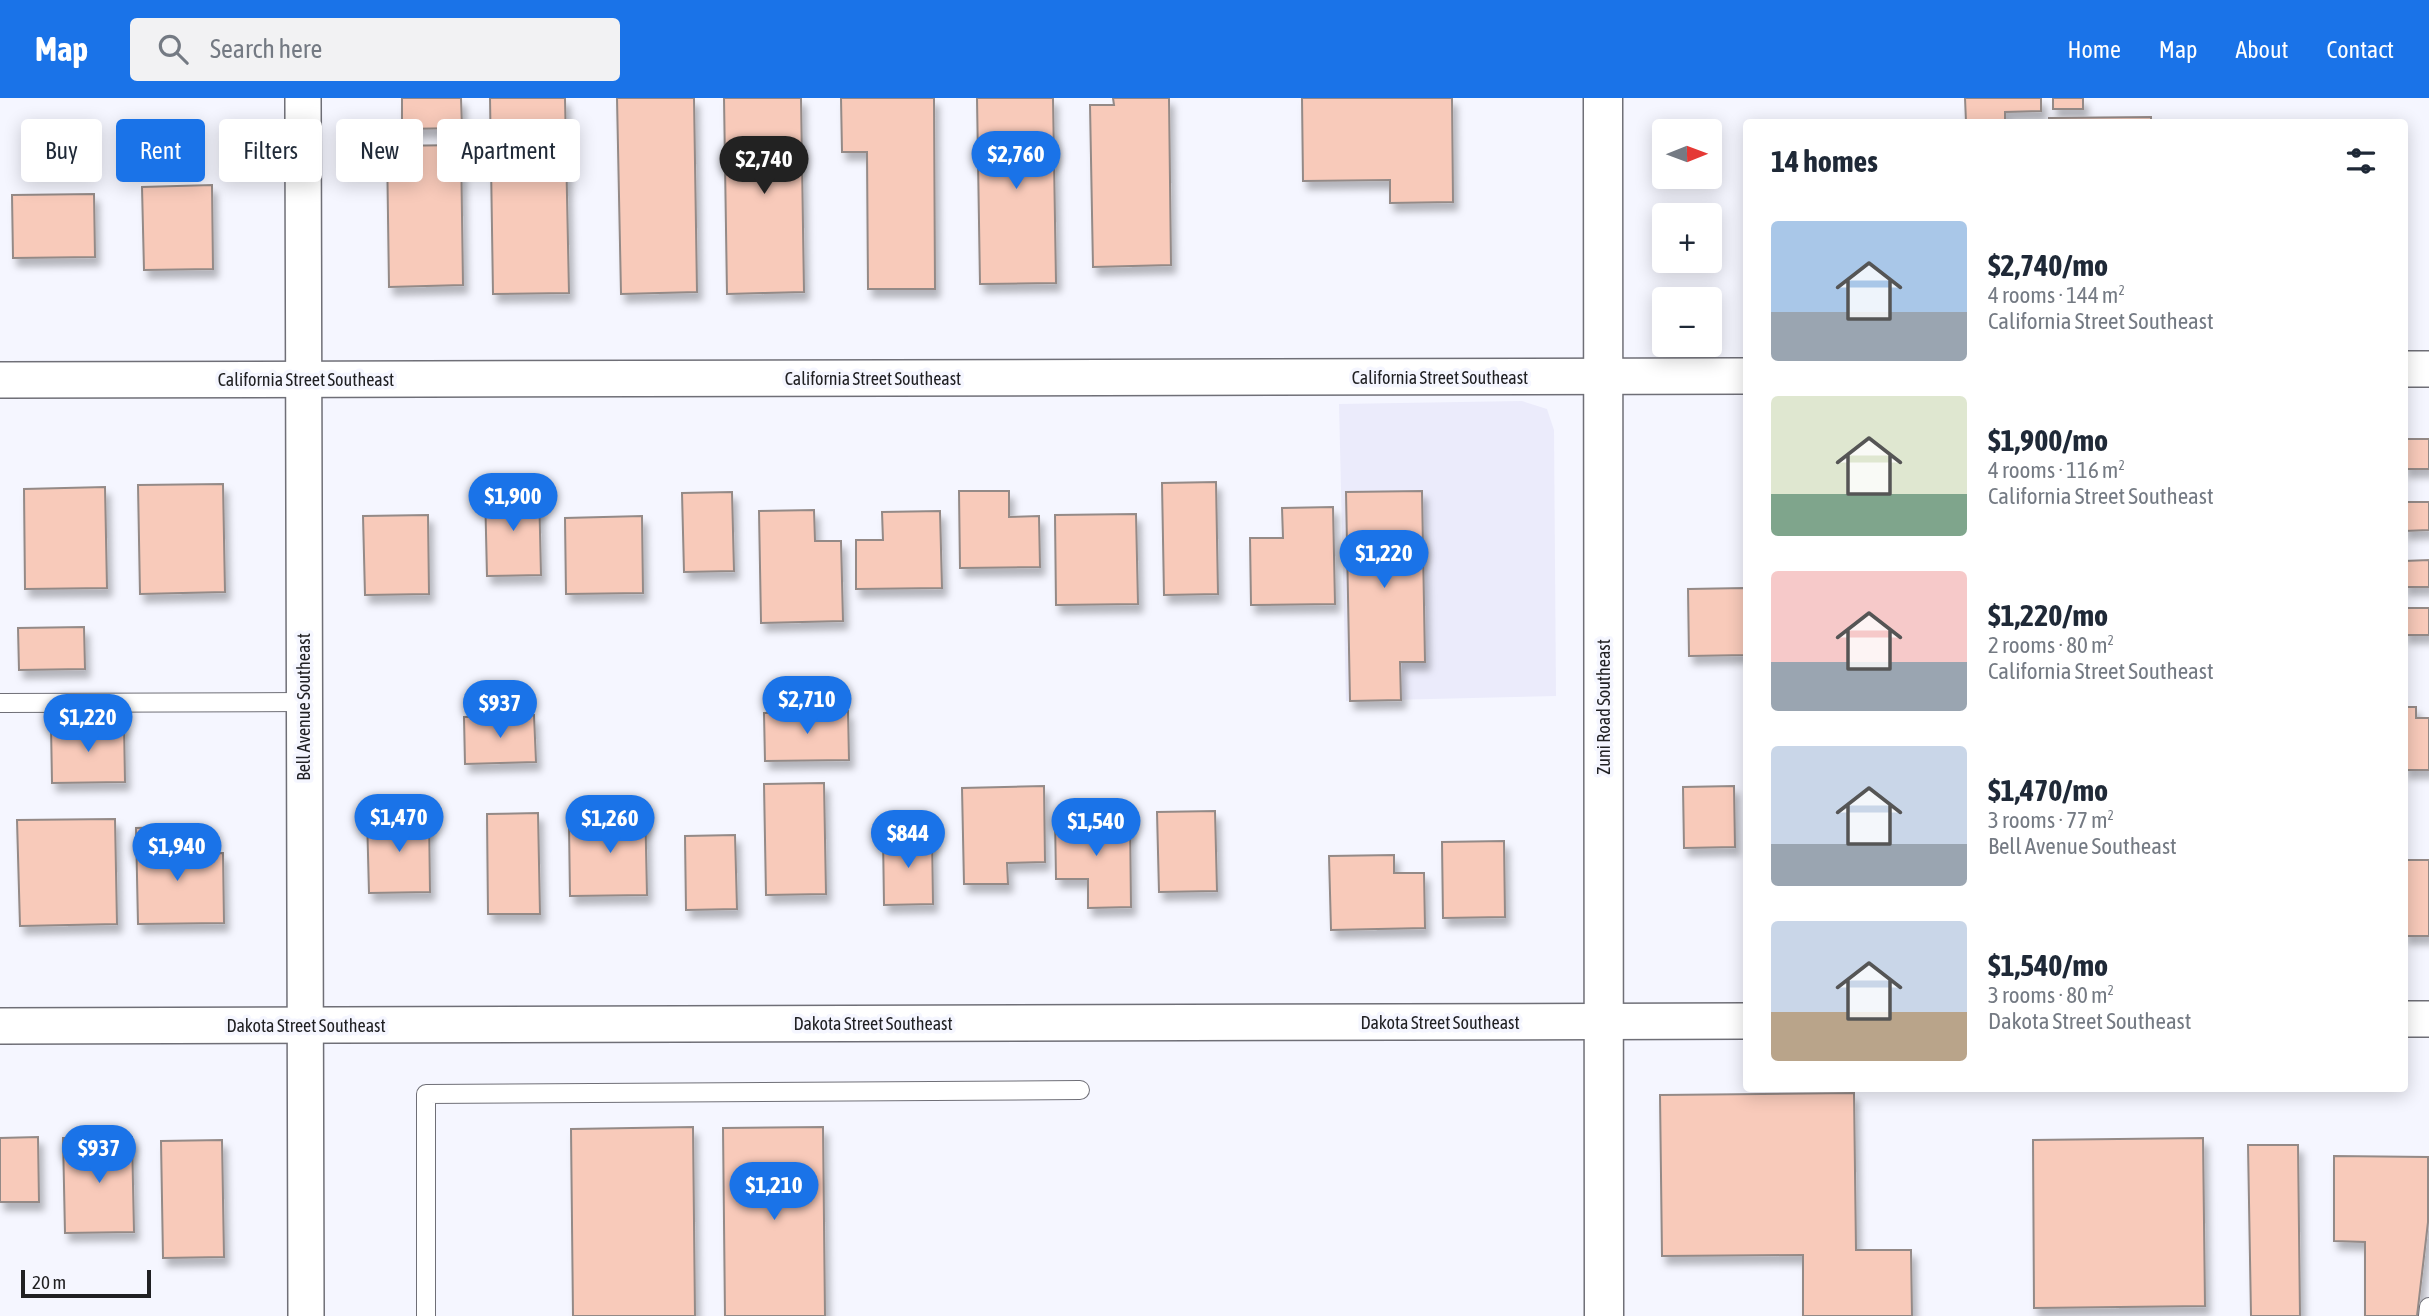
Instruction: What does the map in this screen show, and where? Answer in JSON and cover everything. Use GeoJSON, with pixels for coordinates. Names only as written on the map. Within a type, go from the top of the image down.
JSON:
{"type":"FeatureCollection","features":[{"type":"Feature","properties":{"kind":"street","name":"Bell Avenue Southeast"},"geometry":{"type":"LineString","coordinates":[[303,98],[306,1316]]}},
{"type":"Feature","properties":{"kind":"street","name":"Zuni Road Southeast"},"geometry":{"type":"LineString","coordinates":[[1603,98],[1604,1316]]}},
{"type":"Feature","properties":{"kind":"street"},"geometry":{"type":"LineString","coordinates":[[2408,369],[2429,369]]}},
{"type":"Feature","properties":{"kind":"street","name":"California Street Southeast"},"geometry":{"type":"LineString","coordinates":[[0,380],[1743,376]]}},
{"type":"Feature","properties":{"kind":"street"},"geometry":{"type":"LineString","coordinates":[[2408,1019],[2429,1019]]}},
{"type":"Feature","properties":{"kind":"street","name":"Dakota Street Southeast"},"geometry":{"type":"LineString","coordinates":[[0,1026],[1743,1021]]}},
{"type":"Feature","properties":{"kind":"lane"},"geometry":{"type":"LineString","coordinates":[[0,703],[303,702]]}},
{"type":"Feature","properties":{"kind":"lane"},"geometry":{"type":"LineString","coordinates":[[425,1316],[426,1094],[1080,1090]]}},
{"type":"Feature","properties":{"kind":"lane"},"geometry":{"type":"LineString","coordinates":[[2428,1316],[2429,1307]]}},
{"type":"Feature","properties":{"kind":"shaded area"},"geometry":{"type":"Polygon","coordinates":[[[1522,401],[1547,409],[1554,430],[1556,696],[1346,701],[1339,404],[1522,401]]]}},
{"type":"Feature","properties":{"kind":"building"},"geometry":{"type":"Polygon","coordinates":[[[402,98],[461,98],[462,119],[437,119],[437,128],[423,129],[423,119],[402,119],[402,98]]]}},
{"type":"Feature","properties":{"kind":"building"},"geometry":{"type":"Polygon","coordinates":[[[490,98],[565,98],[565,119],[490,119],[490,98]]]}},
{"type":"Feature","properties":{"kind":"building"},"geometry":{"type":"Polygon","coordinates":[[[617,98],[694,98],[697,292],[621,294],[617,98]]]}},
{"type":"Feature","properties":{"kind":"building"},"geometry":{"type":"Polygon","coordinates":[[[724,98],[801,98],[804,292],[727,294],[724,98]]]}},
{"type":"Feature","properties":{"kind":"building"},"geometry":{"type":"Polygon","coordinates":[[[841,98],[934,98],[935,289],[868,289],[867,152],[842,152],[841,98]]]}},
{"type":"Feature","properties":{"kind":"building"},"geometry":{"type":"Polygon","coordinates":[[[977,98],[1053,98],[1056,283],[980,284],[977,98]]]}},
{"type":"Feature","properties":{"kind":"building"},"geometry":{"type":"Polygon","coordinates":[[[1113,98],[1169,98],[1171,265],[1093,267],[1090,105],[1114,105],[1113,98]]]}},
{"type":"Feature","properties":{"kind":"building"},"geometry":{"type":"Polygon","coordinates":[[[1302,98],[1452,98],[1453,202],[1390,203],[1390,180],[1303,181],[1302,98]]]}},
{"type":"Feature","properties":{"kind":"building"},"geometry":{"type":"Polygon","coordinates":[[[1965,98],[2041,98],[2041,111],[2005,112],[2005,119],[1966,119],[1965,98]]]}},
{"type":"Feature","properties":{"kind":"building"},"geometry":{"type":"Polygon","coordinates":[[[2053,98],[2083,98],[2083,109],[2053,109],[2053,98]]]}},
{"type":"Feature","properties":{"kind":"building"},"geometry":{"type":"Polygon","coordinates":[[[2151,117],[2151,119],[2049,119],[2151,117]]]}},
{"type":"Feature","properties":{"kind":"building"},"geometry":{"type":"Polygon","coordinates":[[[437,145],[437,182],[462,182],[463,285],[389,287],[388,182],[423,182],[423,146],[437,145]]]}},
{"type":"Feature","properties":{"kind":"building"},"geometry":{"type":"Polygon","coordinates":[[[491,182],[567,182],[569,293],[493,294],[491,182]]]}},
{"type":"Feature","properties":{"kind":"building"},"geometry":{"type":"Polygon","coordinates":[[[212,185],[213,269],[144,270],[142,187],[212,185]]]}},
{"type":"Feature","properties":{"kind":"building"},"geometry":{"type":"Polygon","coordinates":[[[94,194],[95,257],[13,258],[12,195],[94,194]]]}},
{"type":"Feature","properties":{"kind":"building"},"geometry":{"type":"Polygon","coordinates":[[[2408,439],[2429,439],[2429,469],[2408,469],[2408,439]]]}},
{"type":"Feature","properties":{"kind":"building"},"geometry":{"type":"Polygon","coordinates":[[[1216,482],[1218,594],[1164,595],[1162,483],[1216,482]]]}},
{"type":"Feature","properties":{"kind":"building"},"geometry":{"type":"Polygon","coordinates":[[[223,484],[225,592],[140,594],[138,485],[223,484]]]}},
{"type":"Feature","properties":{"kind":"building"},"geometry":{"type":"Polygon","coordinates":[[[105,487],[107,588],[25,589],[24,489],[105,487]]]}},
{"type":"Feature","properties":{"kind":"building"},"geometry":{"type":"Polygon","coordinates":[[[539,489],[541,575],[487,576],[485,490],[539,489]]]}},
{"type":"Feature","properties":{"kind":"building"},"geometry":{"type":"Polygon","coordinates":[[[959,491],[1009,491],[1009,517],[1039,516],[1040,567],[960,568],[959,491]]]}},
{"type":"Feature","properties":{"kind":"building"},"geometry":{"type":"Polygon","coordinates":[[[1422,491],[1425,662],[1400,662],[1401,700],[1350,701],[1346,492],[1422,491]]]}},
{"type":"Feature","properties":{"kind":"building"},"geometry":{"type":"Polygon","coordinates":[[[732,492],[734,571],[684,572],[682,493],[732,492]]]}},
{"type":"Feature","properties":{"kind":"building"},"geometry":{"type":"Polygon","coordinates":[[[2408,502],[2429,502],[2429,530],[2408,531],[2408,502]]]}},
{"type":"Feature","properties":{"kind":"building"},"geometry":{"type":"Polygon","coordinates":[[[1333,507],[1335,604],[1251,605],[1250,538],[1283,538],[1282,508],[1333,507]]]}},
{"type":"Feature","properties":{"kind":"building"},"geometry":{"type":"Polygon","coordinates":[[[814,510],[815,541],[841,541],[843,621],[761,623],[759,511],[814,510]]]}},
{"type":"Feature","properties":{"kind":"building"},"geometry":{"type":"Polygon","coordinates":[[[940,511],[942,588],[856,589],[856,540],[883,540],[882,512],[940,511]]]}},
{"type":"Feature","properties":{"kind":"building"},"geometry":{"type":"Polygon","coordinates":[[[1136,514],[1138,604],[1056,605],[1055,515],[1136,514]]]}},
{"type":"Feature","properties":{"kind":"building"},"geometry":{"type":"Polygon","coordinates":[[[428,515],[429,594],[365,595],[363,516],[428,515]]]}},
{"type":"Feature","properties":{"kind":"building"},"geometry":{"type":"Polygon","coordinates":[[[642,516],[643,593],[566,594],[565,518],[642,516]]]}},
{"type":"Feature","properties":{"kind":"building"},"geometry":{"type":"Polygon","coordinates":[[[2429,560],[2429,587],[2408,587],[2408,561],[2429,560]]]}},
{"type":"Feature","properties":{"kind":"building"},"geometry":{"type":"Polygon","coordinates":[[[1743,588],[1743,655],[1689,656],[1688,589],[1743,588]]]}},
{"type":"Feature","properties":{"kind":"building"},"geometry":{"type":"Polygon","coordinates":[[[2408,608],[2429,608],[2429,635],[2408,635],[2408,608]]]}},
{"type":"Feature","properties":{"kind":"building"},"geometry":{"type":"Polygon","coordinates":[[[84,627],[85,669],[19,670],[18,628],[84,627]]]}},
{"type":"Feature","properties":{"kind":"building"},"geometry":{"type":"Polygon","coordinates":[[[2408,707],[2416,707],[2416,718],[2429,718],[2429,770],[2408,770],[2408,707]]]}},
{"type":"Feature","properties":{"kind":"building"},"geometry":{"type":"Polygon","coordinates":[[[848,711],[849,760],[765,761],[764,713],[848,711]]]}},
{"type":"Feature","properties":{"kind":"building"},"geometry":{"type":"Polygon","coordinates":[[[534,715],[536,762],[465,764],[464,717],[534,715]]]}},
{"type":"Feature","properties":{"kind":"building"},"geometry":{"type":"Polygon","coordinates":[[[124,724],[125,782],[52,783],[51,725],[124,724]]]}},
{"type":"Feature","properties":{"kind":"building"},"geometry":{"type":"Polygon","coordinates":[[[824,783],[826,894],[766,895],[764,784],[824,783]]]}},
{"type":"Feature","properties":{"kind":"building"},"geometry":{"type":"Polygon","coordinates":[[[1044,786],[1045,862],[1007,863],[1008,884],[964,884],[962,788],[1044,786]]]}},
{"type":"Feature","properties":{"kind":"building"},"geometry":{"type":"Polygon","coordinates":[[[1734,786],[1735,847],[1684,848],[1683,787],[1734,786]]]}},
{"type":"Feature","properties":{"kind":"building"},"geometry":{"type":"Polygon","coordinates":[[[645,801],[647,895],[570,896],[569,825],[617,824],[617,802],[645,801]]]}},
{"type":"Feature","properties":{"kind":"building"},"geometry":{"type":"Polygon","coordinates":[[[1215,811],[1217,891],[1159,892],[1157,812],[1215,811]]]}},
{"type":"Feature","properties":{"kind":"building"},"geometry":{"type":"Polygon","coordinates":[[[538,813],[540,914],[488,914],[487,814],[538,813]]]}},
{"type":"Feature","properties":{"kind":"building"},"geometry":{"type":"Polygon","coordinates":[[[429,815],[430,892],[369,893],[367,816],[429,815]]]}},
{"type":"Feature","properties":{"kind":"building"},"geometry":{"type":"Polygon","coordinates":[[[1130,817],[1131,907],[1088,908],[1088,879],[1056,879],[1055,818],[1130,817]]]}},
{"type":"Feature","properties":{"kind":"building"},"geometry":{"type":"Polygon","coordinates":[[[115,819],[117,924],[20,926],[17,820],[115,819]]]}},
{"type":"Feature","properties":{"kind":"building"},"geometry":{"type":"Polygon","coordinates":[[[168,827],[168,854],[223,853],[224,923],[138,924],[136,828],[168,827]]]}},
{"type":"Feature","properties":{"kind":"building"},"geometry":{"type":"Polygon","coordinates":[[[932,834],[933,904],[884,905],[883,835],[932,834]]]}},
{"type":"Feature","properties":{"kind":"building"},"geometry":{"type":"Polygon","coordinates":[[[735,835],[737,909],[686,910],[685,836],[735,835]]]}},
{"type":"Feature","properties":{"kind":"building"},"geometry":{"type":"Polygon","coordinates":[[[1504,841],[1505,917],[1443,918],[1442,842],[1504,841]]]}},
{"type":"Feature","properties":{"kind":"building"},"geometry":{"type":"Polygon","coordinates":[[[1394,855],[1394,873],[1424,873],[1425,928],[1331,930],[1329,856],[1394,855]]]}},
{"type":"Feature","properties":{"kind":"building"},"geometry":{"type":"Polygon","coordinates":[[[2408,860],[2429,860],[2429,936],[2408,936],[2408,860]]]}},
{"type":"Feature","properties":{"kind":"building"},"geometry":{"type":"Polygon","coordinates":[[[1854,1093],[1856,1250],[1911,1250],[1912,1316],[1803,1316],[1803,1255],[1662,1256],[1660,1095],[1854,1093]]]}},
{"type":"Feature","properties":{"kind":"building"},"geometry":{"type":"Polygon","coordinates":[[[693,1127],[695,1316],[573,1316],[571,1129],[693,1127]]]}},
{"type":"Feature","properties":{"kind":"building"},"geometry":{"type":"Polygon","coordinates":[[[823,1127],[825,1316],[725,1316],[723,1128],[823,1127]]]}},
{"type":"Feature","properties":{"kind":"building"},"geometry":{"type":"Polygon","coordinates":[[[38,1137],[39,1202],[0,1202],[0,1138],[38,1137]]]}},
{"type":"Feature","properties":{"kind":"building"},"geometry":{"type":"Polygon","coordinates":[[[132,1137],[134,1232],[65,1233],[63,1138],[132,1137]]]}},
{"type":"Feature","properties":{"kind":"building"},"geometry":{"type":"Polygon","coordinates":[[[2203,1138],[2205,1306],[2034,1308],[2033,1140],[2203,1138]]]}},
{"type":"Feature","properties":{"kind":"building"},"geometry":{"type":"Polygon","coordinates":[[[222,1140],[224,1257],[163,1258],[161,1141],[222,1140]]]}},
{"type":"Feature","properties":{"kind":"building"},"geometry":{"type":"Polygon","coordinates":[[[2248,1145],[2298,1145],[2300,1316],[2251,1316],[2248,1145]]]}},
{"type":"Feature","properties":{"kind":"building"},"geometry":{"type":"Polygon","coordinates":[[[2334,1156],[2428,1157],[2428,1222],[2417,1316],[2365,1316],[2365,1242],[2334,1241],[2334,1156]]]}}]}
